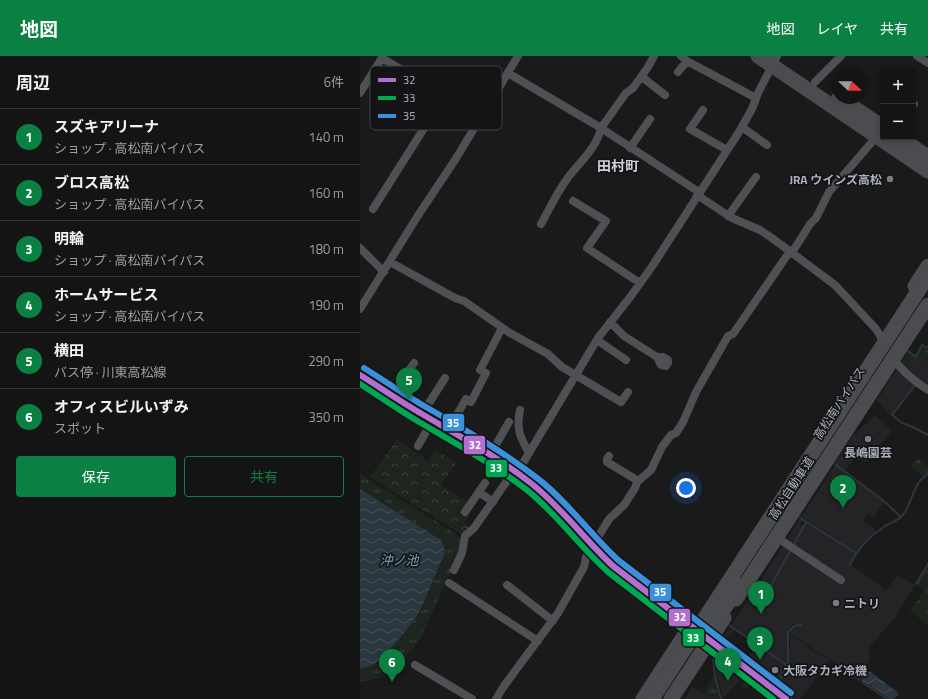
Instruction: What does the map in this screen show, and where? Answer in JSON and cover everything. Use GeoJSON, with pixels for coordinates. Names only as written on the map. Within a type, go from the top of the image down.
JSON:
{"type":"FeatureCollection","features":[{"type":"Feature","properties":{"kind":"highway"},"geometry":{"type":"LineString","coordinates":[[758,56],[776,59],[832,94]]}},
{"type":"Feature","properties":{"kind":"highway"},"geometry":{"type":"LineString","coordinates":[[776,59],[880,132]]}},
{"type":"Feature","properties":{"kind":"highway"},"geometry":{"type":"LineString","coordinates":[[845,104],[880,132]]}},
{"type":"Feature","properties":{"kind":"highway"},"geometry":{"type":"LineString","coordinates":[[890,140],[928,171]]}},
{"type":"Feature","properties":{"kind":"highway"},"geometry":{"type":"LineString","coordinates":[[902,140],[928,157]]}},
{"type":"Feature","properties":{"kind":"highway","name":"高松南バイパス"},"geometry":{"type":"LineString","coordinates":[[643,699],[928,266]]}},
{"type":"Feature","properties":{"kind":"highway","name":"高松自動車道"},"geometry":{"type":"LineString","coordinates":[[651,699],[928,276]]}},
{"type":"Feature","properties":{"kind":"highway","name":"高松自動車道"},"geometry":{"type":"LineString","coordinates":[[665,699],[809,475],[928,296]]}},
{"type":"Feature","properties":{"kind":"highway","name":"高松南バイパス"},"geometry":{"type":"LineString","coordinates":[[671,699],[928,305]]}},
{"type":"Feature","properties":{"kind":"highway"},"geometry":{"type":"LineString","coordinates":[[651,699],[684,648],[691,626]]}},
{"type":"Feature","properties":{"kind":"highway"},"geometry":{"type":"LineString","coordinates":[[665,699],[694,655],[710,640]]}},
{"type":"Feature","properties":{"kind":"main road"},"geometry":{"type":"LineString","coordinates":[[360,375],[515,472],[547,498],[613,566],[710,640]]}},
{"type":"Feature","properties":{"kind":"street"},"geometry":{"type":"LineString","coordinates":[[502,83],[518,56]]}},
{"type":"Feature","properties":{"kind":"street"},"geometry":{"type":"LineString","coordinates":[[541,224],[556,196],[570,175],[585,158],[599,135],[601,128],[626,93],[633,88],[642,77],[654,56]]}},
{"type":"Feature","properties":{"kind":"street"},"geometry":{"type":"LineString","coordinates":[[815,82],[841,56]]}},
{"type":"Feature","properties":{"kind":"street"},"geometry":{"type":"LineString","coordinates":[[917,56],[928,63]]}},
{"type":"Feature","properties":{"kind":"street"},"geometry":{"type":"LineString","coordinates":[[377,66],[383,57],[397,66]]}},
{"type":"Feature","properties":{"kind":"street"},"geometry":{"type":"LineString","coordinates":[[678,72],[684,58],[756,98]]}},
{"type":"Feature","properties":{"kind":"street"},"geometry":{"type":"LineString","coordinates":[[454,570],[462,553],[465,536],[474,528],[529,453],[597,340],[640,283],[678,228],[698,194],[742,128],[776,59]]}},
{"type":"Feature","properties":{"kind":"street"},"geometry":{"type":"LineString","coordinates":[[508,73],[601,128],[728,216],[745,225],[760,230],[836,285],[868,319],[897,365],[928,390]]}},
{"type":"Feature","properties":{"kind":"street"},"geometry":{"type":"LineString","coordinates":[[360,93],[370,77]]}},
{"type":"Feature","properties":{"kind":"street"},"geometry":{"type":"LineString","coordinates":[[642,77],[665,95]]}},
{"type":"Feature","properties":{"kind":"street"},"geometry":{"type":"LineString","coordinates":[[703,110],[690,129],[727,150]]}},
{"type":"Feature","properties":{"kind":"street"},"geometry":{"type":"LineString","coordinates":[[630,148],[650,119]]}},
{"type":"Feature","properties":{"kind":"street"},"geometry":{"type":"LineString","coordinates":[[742,128],[767,145]]}},
{"type":"Feature","properties":{"kind":"street"},"geometry":{"type":"LineString","coordinates":[[374,209],[423,130]]}},
{"type":"Feature","properties":{"kind":"street"},"geometry":{"type":"LineString","coordinates":[[360,309],[473,130]]}},
{"type":"Feature","properties":{"kind":"street"},"geometry":{"type":"LineString","coordinates":[[496,699],[504,686],[553,621],[584,567],[586,557],[609,519],[624,505],[637,482],[651,470],[662,447],[670,435],[676,433],[683,422],[696,392],[728,336],[733,334],[788,254],[795,248],[810,224],[816,218],[829,192],[880,132]]}},
{"type":"Feature","properties":{"kind":"street"},"geometry":{"type":"LineString","coordinates":[[728,216],[756,177]]}},
{"type":"Feature","properties":{"kind":"street"},"geometry":{"type":"LineString","coordinates":[[573,201],[606,221],[587,248],[640,283]]}},
{"type":"Feature","properties":{"kind":"street"},"geometry":{"type":"LineString","coordinates":[[360,248],[384,272]]}},
{"type":"Feature","properties":{"kind":"street"},"geometry":{"type":"LineString","coordinates":[[390,262],[455,298],[464,301],[502,328],[548,354],[562,367],[620,402],[628,392]]}},
{"type":"Feature","properties":{"kind":"street"},"geometry":{"type":"LineString","coordinates":[[610,322],[624,336],[657,356]]}},
{"type":"Feature","properties":{"kind":"street"},"geometry":{"type":"LineString","coordinates":[[448,430],[466,400],[470,402],[486,373],[480,370],[502,328]]}},
{"type":"Feature","properties":{"kind":"street"},"geometry":{"type":"LineString","coordinates":[[597,340],[626,360]]}},
{"type":"Feature","properties":{"kind":"street"},"geometry":{"type":"LineString","coordinates":[[392,395],[414,363]]}},
{"type":"Feature","properties":{"kind":"street"},"geometry":{"type":"LineString","coordinates":[[418,446],[427,418],[445,378]]}},
{"type":"Feature","properties":{"kind":"street"},"geometry":{"type":"LineString","coordinates":[[520,410],[518,420],[519,437],[529,453]]}},
{"type":"Feature","properties":{"kind":"street"},"geometry":{"type":"LineString","coordinates":[[490,455],[509,422]]}},
{"type":"Feature","properties":{"kind":"street"},"geometry":{"type":"LineString","coordinates":[[608,456],[607,462],[637,482]]}},
{"type":"Feature","properties":{"kind":"street"},"geometry":{"type":"LineString","coordinates":[[465,512],[485,483]]}},
{"type":"Feature","properties":{"kind":"street"},"geometry":{"type":"LineString","coordinates":[[479,492],[492,502]]}},
{"type":"Feature","properties":{"kind":"street"},"geometry":{"type":"LineString","coordinates":[[776,537],[841,580]]}},
{"type":"Feature","properties":{"kind":"street"},"geometry":{"type":"LineString","coordinates":[[449,583],[538,641]]}},
{"type":"Feature","properties":{"kind":"street"},"geometry":{"type":"LineString","coordinates":[[507,585],[553,621]]}},
{"type":"Feature","properties":{"kind":"street"},"geometry":{"type":"LineString","coordinates":[[710,640],[786,699]]}},
{"type":"Feature","properties":{"kind":"street"},"geometry":{"type":"LineString","coordinates":[[415,665],[472,699]]}},
{"type":"Feature","properties":{"kind":"shaded area"},"geometry":{"type":"Polygon","coordinates":[[[912,355],[928,364],[928,387],[904,368],[912,355]]]}},
{"type":"Feature","properties":{"kind":"shaded area"},"geometry":{"type":"Polygon","coordinates":[[[897,368],[916,384],[891,416],[877,400],[897,368]]]}},
{"type":"Feature","properties":{"kind":"shaded area","name":"長嶋園芸"},"geometry":{"type":"Polygon","coordinates":[[[875,415],[892,431],[867,461],[865,462],[856,457],[845,470],[835,463],[854,434],[875,415]]]}},
{"type":"Feature","properties":{"kind":"shaded area"},"geometry":{"type":"Polygon","coordinates":[[[835,465],[884,502],[873,518],[868,514],[863,521],[877,531],[856,552],[801,517],[835,465]]]}},
{"type":"Feature","properties":{"kind":"shaded area","name":"ニトリ"},"geometry":{"type":"Polygon","coordinates":[[[800,519],[802,520],[800,525],[804,526],[795,542],[807,523],[855,553],[850,564],[886,590],[897,575],[915,585],[895,618],[869,647],[869,661],[861,674],[864,677],[863,683],[853,678],[833,661],[814,650],[798,638],[790,635],[791,630],[800,627],[800,625],[794,626],[788,632],[788,658],[786,663],[731,626],[800,519]]]}},
{"type":"Feature","properties":{"kind":"shaded area"},"geometry":{"type":"Polygon","coordinates":[[[790,636],[798,639],[813,651],[830,660],[800,699],[793,699],[777,688],[789,663],[790,636]]]}},
{"type":"Feature","properties":{"kind":"shaded area"},"geometry":{"type":"Polygon","coordinates":[[[758,645],[786,665],[775,687],[744,662],[758,645]]]}},
{"type":"Feature","properties":{"kind":"shaded area"},"geometry":{"type":"Polygon","coordinates":[[[720,654],[746,673],[723,699],[714,658],[720,654]]]}},
{"type":"Feature","properties":{"kind":"shaded area"},"geometry":{"type":"Polygon","coordinates":[[[692,687],[711,698],[711,699],[685,699],[692,687]]]}},
{"type":"Feature","properties":{"kind":"green space"},"geometry":{"type":"Polygon","coordinates":[[[923,346],[928,348],[928,364],[916,358],[923,346]]]}},
{"type":"Feature","properties":{"kind":"green space"},"geometry":{"type":"Polygon","coordinates":[[[908,352],[912,355],[904,368],[900,364],[908,352]]]}},
{"type":"Feature","properties":{"kind":"green space"},"geometry":{"type":"Polygon","coordinates":[[[397,439],[427,461],[436,450],[456,463],[441,485],[474,506],[464,523],[470,528],[465,533],[461,534],[370,477],[397,439]]]}},
{"type":"Feature","properties":{"kind":"green space"},"geometry":{"type":"Polygon","coordinates":[[[918,459],[928,466],[928,474],[923,477],[911,466],[918,459]]]}},
{"type":"Feature","properties":{"kind":"green space"},"geometry":{"type":"Polygon","coordinates":[[[360,474],[455,533],[461,539],[457,559],[420,639],[398,668],[384,677],[360,682],[360,668],[370,666],[378,661],[418,614],[445,553],[441,540],[360,489],[360,474]]]}},
{"type":"Feature","properties":{"kind":"green space"},"geometry":{"type":"Polygon","coordinates":[[[928,566],[928,625],[910,611],[925,590],[917,585],[928,566]]]}},
{"type":"Feature","properties":{"kind":"green space"},"geometry":{"type":"Polygon","coordinates":[[[730,627],[734,630],[722,645],[725,635],[730,627]]]}},
{"type":"Feature","properties":{"kind":"green space"},"geometry":{"type":"Polygon","coordinates":[[[715,675],[721,699],[711,699],[703,693],[715,675]]]}},
{"type":"Feature","properties":{"kind":"green space"},"geometry":{"type":"Polygon","coordinates":[[[748,677],[755,680],[746,690],[741,685],[748,677]]]}},
{"type":"Feature","properties":{"kind":"water","name":"沖ノ池"},"geometry":{"type":"Polygon","coordinates":[[[360,489],[441,540],[445,553],[423,605],[416,617],[393,646],[377,662],[364,668],[360,668],[360,489]]]}},
{"type":"Feature","properties":{"kind":"water"},"geometry":{"type":"Polygon","coordinates":[[[867,671],[871,672],[899,695],[893,699],[889,699],[862,681],[867,671]]]}},
{"type":"Feature","properties":{"kind":"waterway"},"geometry":{"type":"LineString","coordinates":[[908,351],[916,357],[922,345],[928,348]]}},
{"type":"Feature","properties":{"kind":"waterway"},"geometry":{"type":"LineString","coordinates":[[916,384],[892,415],[902,423],[928,435]]}},
{"type":"Feature","properties":{"kind":"waterway"},"geometry":{"type":"LineString","coordinates":[[835,464],[885,502],[901,517]]}},
{"type":"Feature","properties":{"kind":"waterway"},"geometry":{"type":"LineString","coordinates":[[850,564],[859,549],[867,540],[883,527],[902,516],[906,511],[919,483],[928,474]]}},
{"type":"Feature","properties":{"kind":"waterway"},"geometry":{"type":"LineString","coordinates":[[800,518],[856,553]]}},
{"type":"Feature","properties":{"kind":"waterway"},"geometry":{"type":"LineString","coordinates":[[793,546],[806,522]]}},
{"type":"Feature","properties":{"kind":"waterway"},"geometry":{"type":"LineString","coordinates":[[763,600],[791,549]]}},
{"type":"Feature","properties":{"kind":"waterway"},"geometry":{"type":"LineString","coordinates":[[916,584],[928,564]]}},
{"type":"Feature","properties":{"kind":"waterway"},"geometry":{"type":"LineString","coordinates":[[776,688],[788,663],[788,632],[795,626],[801,625]]}},
{"type":"Feature","properties":{"kind":"waterway"},"geometry":{"type":"LineString","coordinates":[[730,626],[787,665]]}},
{"type":"Feature","properties":{"kind":"waterway"},"geometry":{"type":"LineString","coordinates":[[713,657],[715,676],[721,699]]}},
{"type":"Feature","properties":{"kind":"waterway"},"geometry":{"type":"LineString","coordinates":[[863,683],[887,699]]}},
{"type":"Feature","properties":{"kind":"waterway"},"geometry":{"type":"LineString","coordinates":[[788,696],[792,699]]}},
{"type":"Feature","properties":{"kind":"transit line","name":"35"},"geometry":{"type":"LineString","coordinates":[[364,368],[410,398],[483,441],[537,478],[568,507],[618,560],[791,693]]}},
{"type":"Feature","properties":{"kind":"transit line","name":"32"},"geometry":{"type":"LineString","coordinates":[[360,375],[519,474],[543,493],[613,566],[786,699]]}},
{"type":"Feature","properties":{"kind":"transit line","name":"33"},"geometry":{"type":"LineString","coordinates":[[360,384],[514,480],[538,499],[587,552],[608,572],[773,699]]}},
{"type":"Feature","properties":{"kind":"place","name":"JRA ウインズ高松"},"geometry":{"type":"Point","coordinates":[890,179]}},
{"type":"Feature","properties":{"kind":"place","name":"横田"},"geometry":{"type":"Point","coordinates":[409,400]}},
{"type":"Feature","properties":{"kind":"place","name":"長嶋園芸"},"geometry":{"type":"Point","coordinates":[868,439]}},
{"type":"Feature","properties":{"kind":"place","name":"ブロス高松"},"geometry":{"type":"Point","coordinates":[843,508]}},
{"type":"Feature","properties":{"kind":"place","name":"ニトリ"},"geometry":{"type":"Point","coordinates":[836,603]}},
{"type":"Feature","properties":{"kind":"place","name":"スズキアリーナ"},"geometry":{"type":"Point","coordinates":[761,614]}},
{"type":"Feature","properties":{"kind":"place","name":"明輪"},"geometry":{"type":"Point","coordinates":[760,660]}},
{"type":"Feature","properties":{"kind":"place","name":"大阪タカギ冷機"},"geometry":{"type":"Point","coordinates":[775,670]}},
{"type":"Feature","properties":{"kind":"place","name":"ホームサービス"},"geometry":{"type":"Point","coordinates":[728,681]}},
{"type":"Feature","properties":{"kind":"place","name":"オフィスビルいずみ"},"geometry":{"type":"Point","coordinates":[392,682]}},
{"type":"Feature","properties":{"kind":"district","name":"田村町"},"geometry":{"type":"Point","coordinates":[618,165]}}]}
